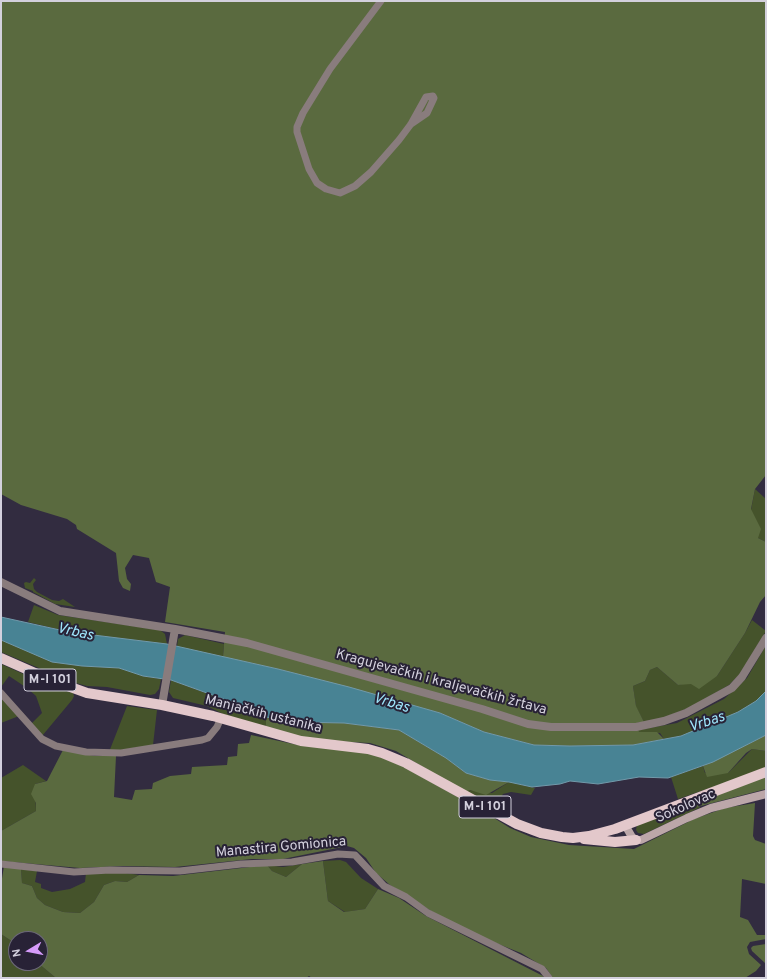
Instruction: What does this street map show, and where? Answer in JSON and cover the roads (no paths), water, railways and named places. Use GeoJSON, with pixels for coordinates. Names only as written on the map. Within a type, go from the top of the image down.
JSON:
{"type":"FeatureCollection","features":[{"type":"Feature","properties":{"kind":"main road","name":"Manjačkih ustanika"},"geometry":{"type":"LineString","coordinates":[[1,658],[78,690],[162,705],[221,718],[301,741],[368,749],[382,753],[406,763],[517,824],[542,833],[572,838],[589,836],[625,825]]}},
{"type":"Feature","properties":{"kind":"main road","name":"M-I 101"},"geometry":{"type":"LineString","coordinates":[[625,825],[766,772]]}},
{"type":"Feature","properties":{"kind":"main road","name":"Sokolovac"},"geometry":{"type":"LineString","coordinates":[[636,840],[646,839],[675,823],[711,808],[766,794]]}},
{"type":"Feature","properties":{"kind":"main road"},"geometry":{"type":"LineString","coordinates":[[625,825],[628,833],[636,840]]}},
{"type":"Feature","properties":{"kind":"main road"},"geometry":{"type":"LineString","coordinates":[[572,838],[609,841],[636,840]]}},
{"type":"Feature","properties":{"kind":"street"},"geometry":{"type":"LineString","coordinates":[[381,1],[330,69],[303,113],[297,127],[297,132],[309,169],[317,183],[326,189],[340,193],[355,186],[371,172],[411,124]]}},
{"type":"Feature","properties":{"kind":"street","name":"Kragujevačkih i kraljevačkih žrtava"},"geometry":{"type":"LineString","coordinates":[[1,582],[60,611],[175,629],[247,643],[474,707],[528,724],[574,728],[636,727],[664,721],[694,710],[726,692],[737,683],[766,638]]}},
{"type":"Feature","properties":{"kind":"street"},"geometry":{"type":"LineString","coordinates":[[162,705],[175,629]]}},
{"type":"Feature","properties":{"kind":"street"},"geometry":{"type":"LineString","coordinates":[[1,693],[42,739],[56,746],[86,752],[121,753],[202,740],[208,738],[217,727],[221,718]]}},
{"type":"Feature","properties":{"kind":"street","name":"Manastira Gomionica"},"geometry":{"type":"LineString","coordinates":[[1,864],[74,872],[110,870],[180,871],[241,864],[292,862],[338,854],[355,855],[384,886],[406,897],[428,913],[542,969],[549,978]]}},
{"type":"Feature","properties":{"kind":"water","name":"Vrbas"},"geometry":{"type":"Polygon","coordinates":[[[1,617],[69,632],[167,644],[278,669],[349,687],[440,713],[484,732],[534,745],[633,745],[681,736],[738,712],[756,701],[766,691],[766,735],[713,762],[668,778],[639,777],[598,784],[570,781],[560,784],[532,787],[490,780],[466,773],[446,758],[399,730],[344,723],[292,722],[266,717],[229,701],[171,680],[143,676],[119,668],[82,666],[52,662],[1,640],[1,617]]]}}]}
